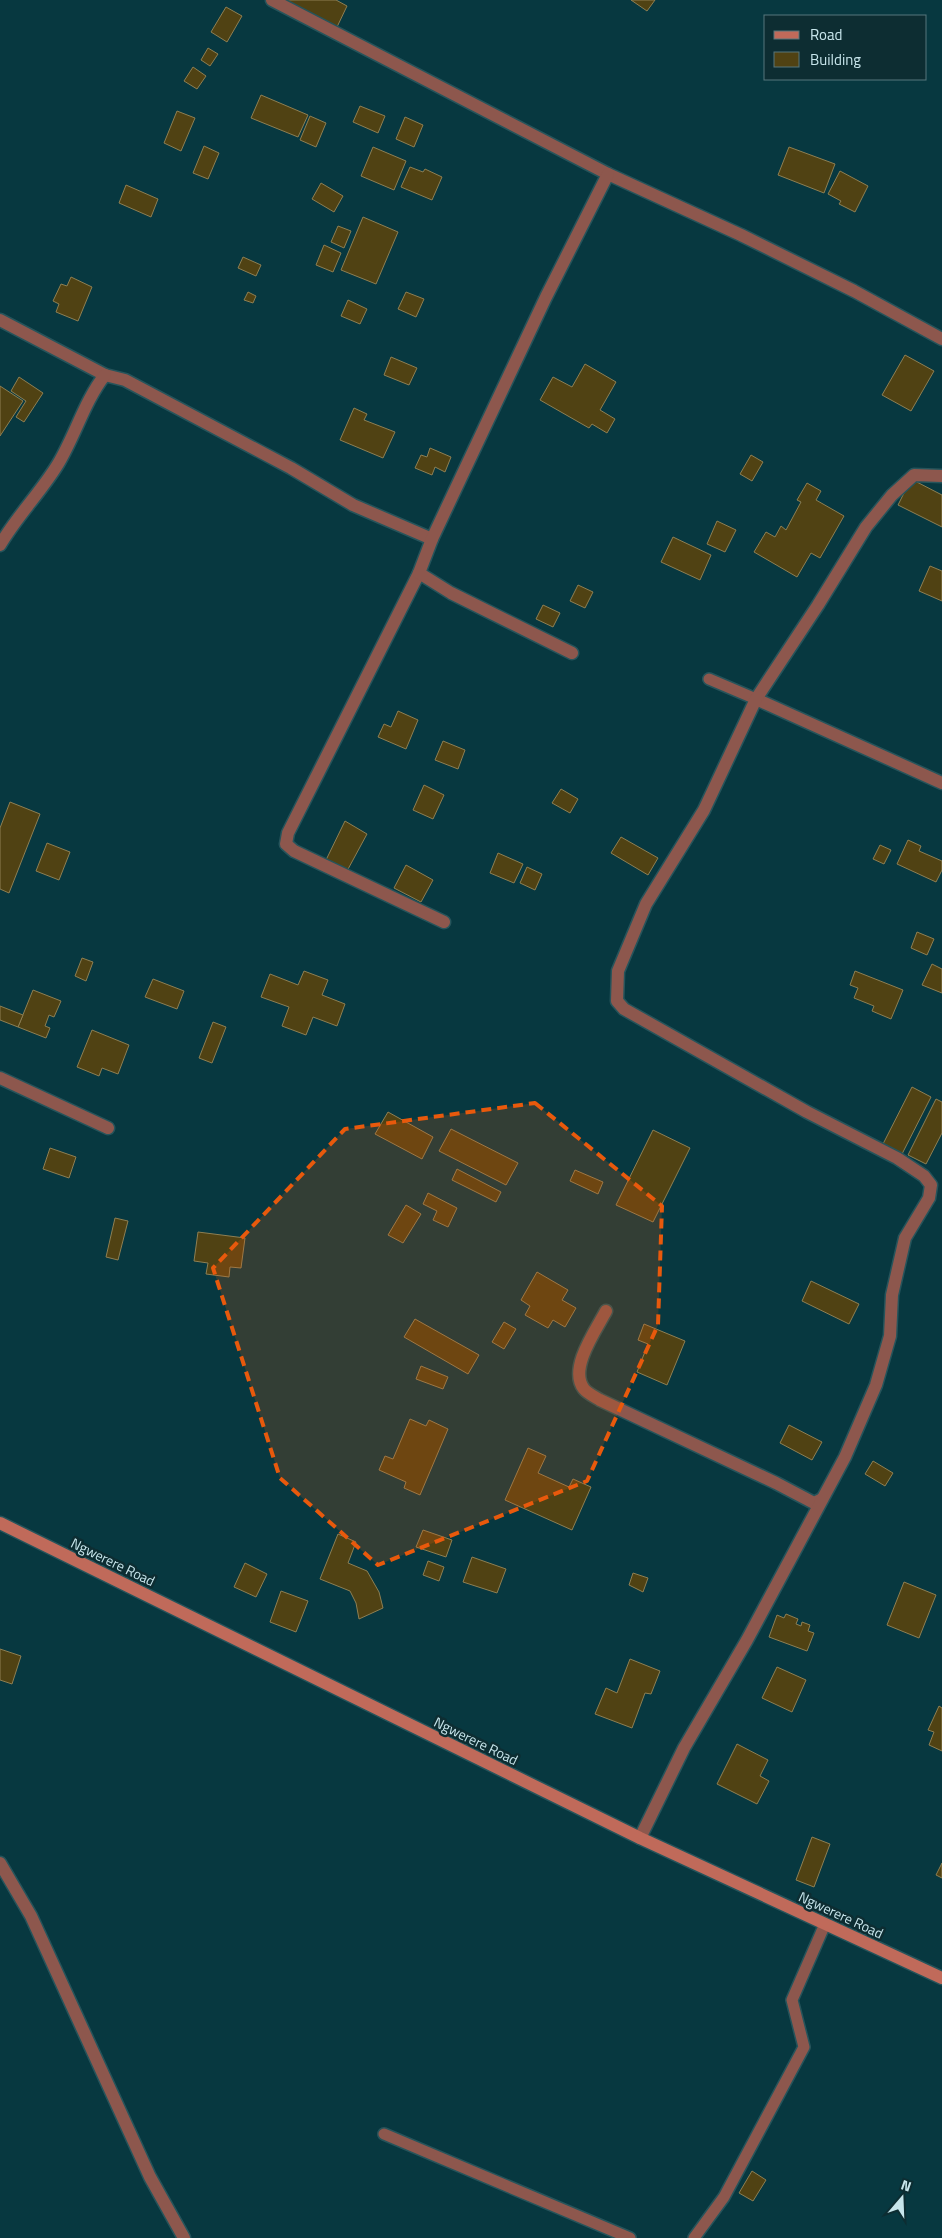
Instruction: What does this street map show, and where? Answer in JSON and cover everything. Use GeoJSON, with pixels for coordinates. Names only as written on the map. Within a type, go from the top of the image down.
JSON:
{"type":"FeatureCollection","features":[{"type":"Feature","properties":{"kind":"main road","name":"Ngwerere Road"},"geometry":{"type":"LineString","coordinates":[[0,1523],[640,1838],[942,1978]]}},
{"type":"Feature","properties":{"kind":"street"},"geometry":{"type":"LineString","coordinates":[[272,0],[608,174],[828,278],[942,339]]}},
{"type":"Feature","properties":{"kind":"street"},"geometry":{"type":"LineString","coordinates":[[444,922],[294,851],[286,844],[288,833],[419,573],[432,539],[546,297],[608,174]]}},
{"type":"Feature","properties":{"kind":"street"},"geometry":{"type":"LineString","coordinates":[[0,320],[104,375],[125,380],[291,468],[353,505],[432,539]]}},
{"type":"Feature","properties":{"kind":"street"},"geometry":{"type":"LineString","coordinates":[[0,545],[58,464],[104,375]]}},
{"type":"Feature","properties":{"kind":"street"},"geometry":{"type":"LineString","coordinates":[[640,1838],[684,1748],[747,1640],[845,1457],[876,1385],[890,1336],[892,1295],[905,1238],[929,1198],[930,1185],[924,1176],[897,1158],[699,1052],[624,1009],[617,1001],[618,971],[646,904],[704,810],[756,699],[818,605],[866,527],[892,495],[914,475],[942,476]]}},
{"type":"Feature","properties":{"kind":"street"},"geometry":{"type":"LineString","coordinates":[[419,573],[451,593],[572,653]]}},
{"type":"Feature","properties":{"kind":"street"},"geometry":{"type":"LineString","coordinates":[[756,699],[942,782]]}},
{"type":"Feature","properties":{"kind":"street"},"geometry":{"type":"LineString","coordinates":[[0,1078],[108,1128]]}},
{"type":"Feature","properties":{"kind":"street"},"geometry":{"type":"LineString","coordinates":[[606,1311],[581,1360],[578,1377],[584,1389],[600,1400],[776,1483],[814,1503],[822,1499]]}},
{"type":"Feature","properties":{"kind":"street"},"geometry":{"type":"LineString","coordinates":[[0,1863],[31,1916],[150,2176],[184,2238]]}},
{"type":"Feature","properties":{"kind":"lane"},"geometry":{"type":"LineString","coordinates":[[710,679],[756,699]]}},
{"type":"Feature","properties":{"kind":"lane"},"geometry":{"type":"LineString","coordinates":[[694,2238],[724,2197],[804,2047],[792,2000],[825,1924]]}},
{"type":"Feature","properties":{"kind":"lane"},"geometry":{"type":"LineString","coordinates":[[384,2134],[630,2238]]}},
{"type":"Feature","properties":{"kind":"highlighted area"},"geometry":{"type":"Polygon","coordinates":[[[535,1103],[662,1206],[658,1325],[587,1481],[378,1565],[280,1478],[213,1268],[345,1129],[535,1103]]]}},
{"type":"Feature","properties":{"kind":"building"},"geometry":{"type":"Polygon","coordinates":[[[282,0],[336,0],[347,6],[337,27],[282,0]]]}},
{"type":"Feature","properties":{"kind":"building"},"geometry":{"type":"Polygon","coordinates":[[[631,0],[655,0],[647,11],[631,0]]]}},
{"type":"Feature","properties":{"kind":"building"},"geometry":{"type":"Polygon","coordinates":[[[226,7],[242,16],[227,42],[211,32],[226,7]]]}},
{"type":"Feature","properties":{"kind":"building"},"geometry":{"type":"Polygon","coordinates":[[[208,48],[218,54],[210,66],[201,60],[208,48]]]}},
{"type":"Feature","properties":{"kind":"building"},"geometry":{"type":"Polygon","coordinates":[[[193,67],[206,76],[197,89],[184,81],[193,67]]]}},
{"type":"Feature","properties":{"kind":"building"},"geometry":{"type":"Polygon","coordinates":[[[261,95],[308,115],[298,137],[251,118],[261,95]]]}},
{"type":"Feature","properties":{"kind":"building"},"geometry":{"type":"Polygon","coordinates":[[[360,106],[385,116],[378,133],[353,122],[360,106]]]}},
{"type":"Feature","properties":{"kind":"building"},"geometry":{"type":"Polygon","coordinates":[[[177,111],[195,118],[181,151],[164,143],[177,111]]]}},
{"type":"Feature","properties":{"kind":"building"},"geometry":{"type":"Polygon","coordinates":[[[310,116],[326,123],[316,147],[300,140],[310,116]]]}},
{"type":"Feature","properties":{"kind":"building"},"geometry":{"type":"Polygon","coordinates":[[[405,117],[423,125],[414,147],[396,139],[405,117]]]}},
{"type":"Feature","properties":{"kind":"building"},"geometry":{"type":"Polygon","coordinates":[[[204,146],[219,153],[208,179],[193,173],[204,146]]]}},
{"type":"Feature","properties":{"kind":"building"},"geometry":{"type":"Polygon","coordinates":[[[373,147],[406,161],[394,190],[361,176],[373,147]]]}},
{"type":"Feature","properties":{"kind":"building"},"geometry":{"type":"Polygon","coordinates":[[[789,147],[835,164],[824,193],[778,175],[789,147]]]}},
{"type":"Feature","properties":{"kind":"building"},"geometry":{"type":"Polygon","coordinates":[[[410,167],[423,172],[425,169],[442,177],[432,200],[401,187],[410,167]]]}},
{"type":"Feature","properties":{"kind":"building"},"geometry":{"type":"Polygon","coordinates":[[[840,171],[868,186],[855,212],[839,204],[841,201],[828,194],[840,171]]]}},
{"type":"Feature","properties":{"kind":"building"},"geometry":{"type":"Polygon","coordinates":[[[321,183],[343,196],[334,212],[312,199],[321,183]]]}},
{"type":"Feature","properties":{"kind":"building"},"geometry":{"type":"Polygon","coordinates":[[[126,185],[158,199],[151,217],[119,203],[126,185]]]}},
{"type":"Feature","properties":{"kind":"building"},"geometry":{"type":"Polygon","coordinates":[[[363,217],[398,232],[376,284],[341,270],[363,217]]]}},
{"type":"Feature","properties":{"kind":"building"},"geometry":{"type":"Polygon","coordinates":[[[338,226],[351,231],[344,248],[331,242],[338,226]]]}},
{"type":"Feature","properties":{"kind":"building"},"geometry":{"type":"Polygon","coordinates":[[[324,245],[341,253],[333,272],[316,265],[324,245]]]}},
{"type":"Feature","properties":{"kind":"building"},"geometry":{"type":"Polygon","coordinates":[[[243,257],[261,265],[256,276],[238,268],[243,257]]]}},
{"type":"Feature","properties":{"kind":"building"},"geometry":{"type":"Polygon","coordinates":[[[71,277],[92,287],[78,321],[56,312],[59,304],[53,301],[61,284],[67,286],[71,277]]]}},
{"type":"Feature","properties":{"kind":"building"},"geometry":{"type":"Polygon","coordinates":[[[248,292],[256,296],[253,303],[244,300],[248,292]]]}},
{"type":"Feature","properties":{"kind":"building"},"geometry":{"type":"Polygon","coordinates":[[[406,292],[424,299],[416,317],[398,309],[406,292]]]}},
{"type":"Feature","properties":{"kind":"building"},"geometry":{"type":"Polygon","coordinates":[[[348,300],[367,309],[360,324],[341,316],[348,300]]]}},
{"type":"Feature","properties":{"kind":"building"},"geometry":{"type":"Polygon","coordinates":[[[905,355],[934,371],[911,411],[882,395],[905,355]]]}},
{"type":"Feature","properties":{"kind":"building"},"geometry":{"type":"Polygon","coordinates":[[[391,357],[417,368],[409,385],[384,375],[391,357]]]}},
{"type":"Feature","properties":{"kind":"building"},"geometry":{"type":"Polygon","coordinates":[[[585,364],[616,382],[600,410],[615,419],[607,433],[592,424],[589,428],[540,400],[553,377],[572,387],[585,364]]]}},
{"type":"Feature","properties":{"kind":"building"},"geometry":{"type":"Polygon","coordinates":[[[19,377],[43,393],[24,422],[16,417],[26,401],[11,391],[19,377]]]}},
{"type":"Feature","properties":{"kind":"building"},"geometry":{"type":"Polygon","coordinates":[[[0,386],[23,401],[0,436],[0,386]]]}},
{"type":"Feature","properties":{"kind":"building"},"geometry":{"type":"Polygon","coordinates":[[[354,408],[367,414],[364,420],[395,432],[383,458],[340,440],[354,408]]]}},
{"type":"Feature","properties":{"kind":"building"},"geometry":{"type":"Polygon","coordinates":[[[430,448],[451,457],[445,472],[435,467],[432,475],[415,468],[421,455],[427,457],[430,448]]]}},
{"type":"Feature","properties":{"kind":"building"},"geometry":{"type":"Polygon","coordinates":[[[751,455],[763,462],[752,481],[740,474],[751,455]]]}},
{"type":"Feature","properties":{"kind":"building"},"geometry":{"type":"Polygon","coordinates":[[[911,479],[942,495],[942,527],[898,505],[911,479]]]}},
{"type":"Feature","properties":{"kind":"building"},"geometry":{"type":"Polygon","coordinates":[[[807,483],[821,491],[816,500],[844,516],[820,558],[811,553],[797,577],[754,552],[766,532],[775,537],[781,526],[786,530],[801,502],[797,500],[807,483]]]}},
{"type":"Feature","properties":{"kind":"building"},"geometry":{"type":"Polygon","coordinates":[[[717,521],[736,530],[725,552],[707,544],[717,521]]]}},
{"type":"Feature","properties":{"kind":"building"},"geometry":{"type":"Polygon","coordinates":[[[673,537],[711,555],[700,580],[661,562],[673,537]]]}},
{"type":"Feature","properties":{"kind":"building"},"geometry":{"type":"Polygon","coordinates":[[[930,566],[942,571],[942,601],[919,591],[930,566]]]}},
{"type":"Feature","properties":{"kind":"building"},"geometry":{"type":"Polygon","coordinates":[[[578,585],[593,592],[585,608],[570,601],[578,585]]]}},
{"type":"Feature","properties":{"kind":"building"},"geometry":{"type":"Polygon","coordinates":[[[543,605],[560,613],[553,627],[536,619],[543,605]]]}},
{"type":"Feature","properties":{"kind":"building"},"geometry":{"type":"Polygon","coordinates":[[[398,711],[418,720],[406,749],[378,737],[384,724],[391,727],[398,711]]]}},
{"type":"Feature","properties":{"kind":"building"},"geometry":{"type":"Polygon","coordinates":[[[443,741],[465,750],[458,769],[435,760],[443,741]]]}},
{"type":"Feature","properties":{"kind":"building"},"geometry":{"type":"Polygon","coordinates":[[[424,785],[444,795],[433,819],[413,810],[424,785]]]}},
{"type":"Feature","properties":{"kind":"building"},"geometry":{"type":"Polygon","coordinates":[[[561,789],[578,799],[570,813],[552,803],[561,789]]]}},
{"type":"Feature","properties":{"kind":"building"},"geometry":{"type":"Polygon","coordinates":[[[10,802],[40,814],[9,893],[0,889],[0,828],[10,802]]]}},
{"type":"Feature","properties":{"kind":"building"},"geometry":{"type":"Polygon","coordinates":[[[345,821],[367,834],[347,871],[326,860],[345,821]]]}},
{"type":"Feature","properties":{"kind":"building"},"geometry":{"type":"Polygon","coordinates":[[[621,837],[658,858],[648,875],[611,853],[621,837]]]}},
{"type":"Feature","properties":{"kind":"building"},"geometry":{"type":"Polygon","coordinates":[[[908,840],[921,846],[919,851],[942,861],[942,870],[936,882],[897,864],[908,840]]]}},
{"type":"Feature","properties":{"kind":"building"},"geometry":{"type":"Polygon","coordinates":[[[47,843],[70,852],[59,880],[36,871],[47,843]]]}},
{"type":"Feature","properties":{"kind":"building"},"geometry":{"type":"Polygon","coordinates":[[[880,845],[891,850],[884,864],[873,859],[880,845]]]}},
{"type":"Feature","properties":{"kind":"building"},"geometry":{"type":"Polygon","coordinates":[[[498,853],[523,864],[514,883],[490,873],[498,853]]]}},
{"type":"Feature","properties":{"kind":"building"},"geometry":{"type":"Polygon","coordinates":[[[406,865],[433,880],[421,902],[394,888],[406,865]]]}},
{"type":"Feature","properties":{"kind":"building"},"geometry":{"type":"Polygon","coordinates":[[[527,867],[542,874],[535,890],[520,883],[527,867]]]}},
{"type":"Feature","properties":{"kind":"building"},"geometry":{"type":"Polygon","coordinates":[[[917,932],[934,939],[927,955],[911,948],[917,932]]]}},
{"type":"Feature","properties":{"kind":"building"},"geometry":{"type":"Polygon","coordinates":[[[82,958],[93,962],[86,981],[75,976],[82,958]]]}},
{"type":"Feature","properties":{"kind":"building"},"geometry":{"type":"Polygon","coordinates":[[[932,964],[942,969],[942,993],[922,985],[932,964]]]}},
{"type":"Feature","properties":{"kind":"building"},"geometry":{"type":"Polygon","coordinates":[[[304,971],[328,980],[322,995],[345,1004],[337,1026],[313,1017],[306,1035],[282,1026],[289,1007],[261,997],[270,974],[298,985],[304,971]]]}},
{"type":"Feature","properties":{"kind":"building"},"geometry":{"type":"Polygon","coordinates":[[[855,971],[903,990],[891,1019],[872,1011],[874,1006],[854,998],[858,988],[850,985],[855,971]]]}},
{"type":"Feature","properties":{"kind":"building"},"geometry":{"type":"Polygon","coordinates":[[[153,979],[184,991],[177,1009],[145,997],[153,979]]]}},
{"type":"Feature","properties":{"kind":"building"},"geometry":{"type":"Polygon","coordinates":[[[33,990],[61,1001],[54,1017],[49,1015],[45,1026],[50,1028],[46,1038],[18,1027],[33,990]]]}},
{"type":"Feature","properties":{"kind":"building"},"geometry":{"type":"Polygon","coordinates":[[[0,1006],[23,1015],[18,1027],[0,1020],[0,1006]]]}},
{"type":"Feature","properties":{"kind":"building"},"geometry":{"type":"Polygon","coordinates":[[[213,1022],[226,1027],[212,1063],[199,1058],[213,1022]]]}},
{"type":"Feature","properties":{"kind":"building"},"geometry":{"type":"Polygon","coordinates":[[[92,1030],[129,1045],[118,1074],[102,1068],[99,1076],[77,1067],[92,1030]]]}},
{"type":"Feature","properties":{"kind":"building"},"geometry":{"type":"Polygon","coordinates":[[[912,1087],[931,1097],[902,1154],[883,1144],[912,1087]]]}},
{"type":"Feature","properties":{"kind":"building"},"geometry":{"type":"Polygon","coordinates":[[[936,1099],[942,1102],[942,1133],[926,1164],[908,1155],[936,1099]]]}},
{"type":"Feature","properties":{"kind":"building"},"geometry":{"type":"Polygon","coordinates":[[[388,1112],[433,1137],[422,1159],[375,1134],[388,1112]]]}},
{"type":"Feature","properties":{"kind":"building"},"geometry":{"type":"Polygon","coordinates":[[[451,1129],[518,1163],[506,1185],[439,1151],[451,1129]]]}},
{"type":"Feature","properties":{"kind":"building"},"geometry":{"type":"Polygon","coordinates":[[[653,1130],[690,1148],[653,1222],[616,1205],[653,1130]]]}},
{"type":"Feature","properties":{"kind":"building"},"geometry":{"type":"Polygon","coordinates":[[[50,1148],[76,1157],[69,1178],[43,1169],[50,1148]]]}},
{"type":"Feature","properties":{"kind":"building"},"geometry":{"type":"Polygon","coordinates":[[[457,1169],[501,1192],[496,1202],[452,1180],[457,1169]]]}},
{"type":"Feature","properties":{"kind":"building"},"geometry":{"type":"Polygon","coordinates":[[[575,1170],[603,1182],[598,1194],[570,1181],[575,1170]]]}},
{"type":"Feature","properties":{"kind":"building"},"geometry":{"type":"Polygon","coordinates":[[[428,1193],[457,1208],[448,1227],[433,1220],[437,1211],[423,1204],[428,1193]]]}},
{"type":"Feature","properties":{"kind":"building"},"geometry":{"type":"Polygon","coordinates":[[[406,1205],[421,1214],[403,1243],[388,1235],[406,1205]]]}},
{"type":"Feature","properties":{"kind":"building"},"geometry":{"type":"Polygon","coordinates":[[[115,1218],[128,1221],[118,1260],[106,1257],[115,1218]]]}},
{"type":"Feature","properties":{"kind":"building"},"geometry":{"type":"Polygon","coordinates":[[[198,1232],[245,1238],[241,1268],[230,1267],[229,1277],[206,1274],[208,1263],[194,1261],[198,1232]]]}},
{"type":"Feature","properties":{"kind":"building"},"geometry":{"type":"Polygon","coordinates":[[[537,1272],[568,1290],[562,1300],[576,1308],[565,1327],[553,1320],[548,1328],[525,1315],[530,1306],[521,1300],[537,1272]]]}},
{"type":"Feature","properties":{"kind":"building"},"geometry":{"type":"Polygon","coordinates":[[[811,1281],[859,1304],[849,1324],[802,1301],[811,1281]]]}},
{"type":"Feature","properties":{"kind":"building"},"geometry":{"type":"Polygon","coordinates":[[[415,1319],[479,1355],[468,1374],[404,1337],[415,1319]]]}},
{"type":"Feature","properties":{"kind":"building"},"geometry":{"type":"Polygon","coordinates":[[[504,1322],[516,1329],[504,1349],[492,1342],[504,1322]]]}},
{"type":"Feature","properties":{"kind":"building"},"geometry":{"type":"Polygon","coordinates":[[[644,1324],[685,1341],[667,1385],[637,1372],[648,1344],[638,1340],[644,1324]]]}},
{"type":"Feature","properties":{"kind":"building"},"geometry":{"type":"Polygon","coordinates":[[[421,1366],[448,1377],[443,1389],[416,1379],[421,1366]]]}},
{"type":"Feature","properties":{"kind":"building"},"geometry":{"type":"Polygon","coordinates":[[[410,1419],[426,1426],[429,1420],[448,1429],[420,1495],[404,1488],[406,1482],[379,1470],[385,1456],[393,1459],[410,1419]]]}},
{"type":"Feature","properties":{"kind":"building"},"geometry":{"type":"Polygon","coordinates":[[[789,1425],[822,1442],[812,1460],[780,1443],[789,1425]]]}},
{"type":"Feature","properties":{"kind":"building"},"geometry":{"type":"Polygon","coordinates":[[[528,1448],[546,1456],[538,1473],[569,1487],[573,1479],[591,1487],[572,1530],[505,1500],[528,1448]]]}},
{"type":"Feature","properties":{"kind":"building"},"geometry":{"type":"Polygon","coordinates":[[[873,1461],[893,1473],[885,1486],[865,1474],[873,1461]]]}},
{"type":"Feature","properties":{"kind":"building"},"geometry":{"type":"Polygon","coordinates":[[[423,1530],[452,1540],[446,1557],[416,1547],[423,1530]]]}},
{"type":"Feature","properties":{"kind":"building"},"geometry":{"type":"Polygon","coordinates":[[[338,1534],[356,1542],[348,1563],[367,1571],[379,1592],[383,1608],[359,1619],[356,1603],[350,1591],[320,1579],[338,1534]]]}},
{"type":"Feature","properties":{"kind":"building"},"geometry":{"type":"Polygon","coordinates":[[[472,1557],[506,1569],[497,1593],[463,1582],[472,1557]]]}},
{"type":"Feature","properties":{"kind":"building"},"geometry":{"type":"Polygon","coordinates":[[[428,1561],[444,1567],[439,1581],[423,1575],[428,1561]]]}},
{"type":"Feature","properties":{"kind":"building"},"geometry":{"type":"Polygon","coordinates":[[[245,1563],[267,1574],[256,1597],[234,1587],[245,1563]]]}},
{"type":"Feature","properties":{"kind":"building"},"geometry":{"type":"Polygon","coordinates":[[[633,1573],[648,1578],[643,1592],[629,1585],[633,1573]]]}},
{"type":"Feature","properties":{"kind":"building"},"geometry":{"type":"Polygon","coordinates":[[[904,1582],[936,1595],[919,1638],[887,1625],[904,1582]]]}},
{"type":"Feature","properties":{"kind":"building"},"geometry":{"type":"Polygon","coordinates":[[[281,1591],[308,1601],[296,1632],[270,1622],[281,1591]]]}},
{"type":"Feature","properties":{"kind":"building"},"geometry":{"type":"Polygon","coordinates":[[[786,1614],[798,1619],[796,1624],[801,1626],[802,1622],[810,1625],[808,1631],[814,1633],[807,1651],[769,1637],[777,1615],[784,1618],[786,1614]]]}},
{"type":"Feature","properties":{"kind":"building"},"geometry":{"type":"Polygon","coordinates":[[[0,1649],[21,1656],[12,1684],[0,1680],[0,1649]]]}},
{"type":"Feature","properties":{"kind":"building"},"geometry":{"type":"Polygon","coordinates":[[[630,1659],[660,1671],[651,1694],[645,1693],[632,1728],[595,1714],[606,1688],[617,1693],[630,1659]]]}},
{"type":"Feature","properties":{"kind":"building"},"geometry":{"type":"Polygon","coordinates":[[[777,1667],[806,1680],[792,1712],[762,1698],[777,1667]]]}},
{"type":"Feature","properties":{"kind":"building"},"geometry":{"type":"Polygon","coordinates":[[[939,1706],[942,1708],[942,1751],[929,1745],[934,1732],[928,1730],[939,1706]]]}},
{"type":"Feature","properties":{"kind":"building"},"geometry":{"type":"Polygon","coordinates":[[[737,1744],[768,1760],[760,1776],[769,1781],[757,1804],[717,1784],[737,1744]]]}},
{"type":"Feature","properties":{"kind":"building"},"geometry":{"type":"Polygon","coordinates":[[[812,1837],[830,1844],[814,1887],[796,1880],[812,1837]]]}},
{"type":"Feature","properties":{"kind":"building"},"geometry":{"type":"Polygon","coordinates":[[[942,1863],[942,1878],[936,1875],[942,1863]]]}},
{"type":"Feature","properties":{"kind":"building"},"geometry":{"type":"Polygon","coordinates":[[[752,2171],[766,2180],[753,2201],[739,2193],[752,2171]]]}}]}
